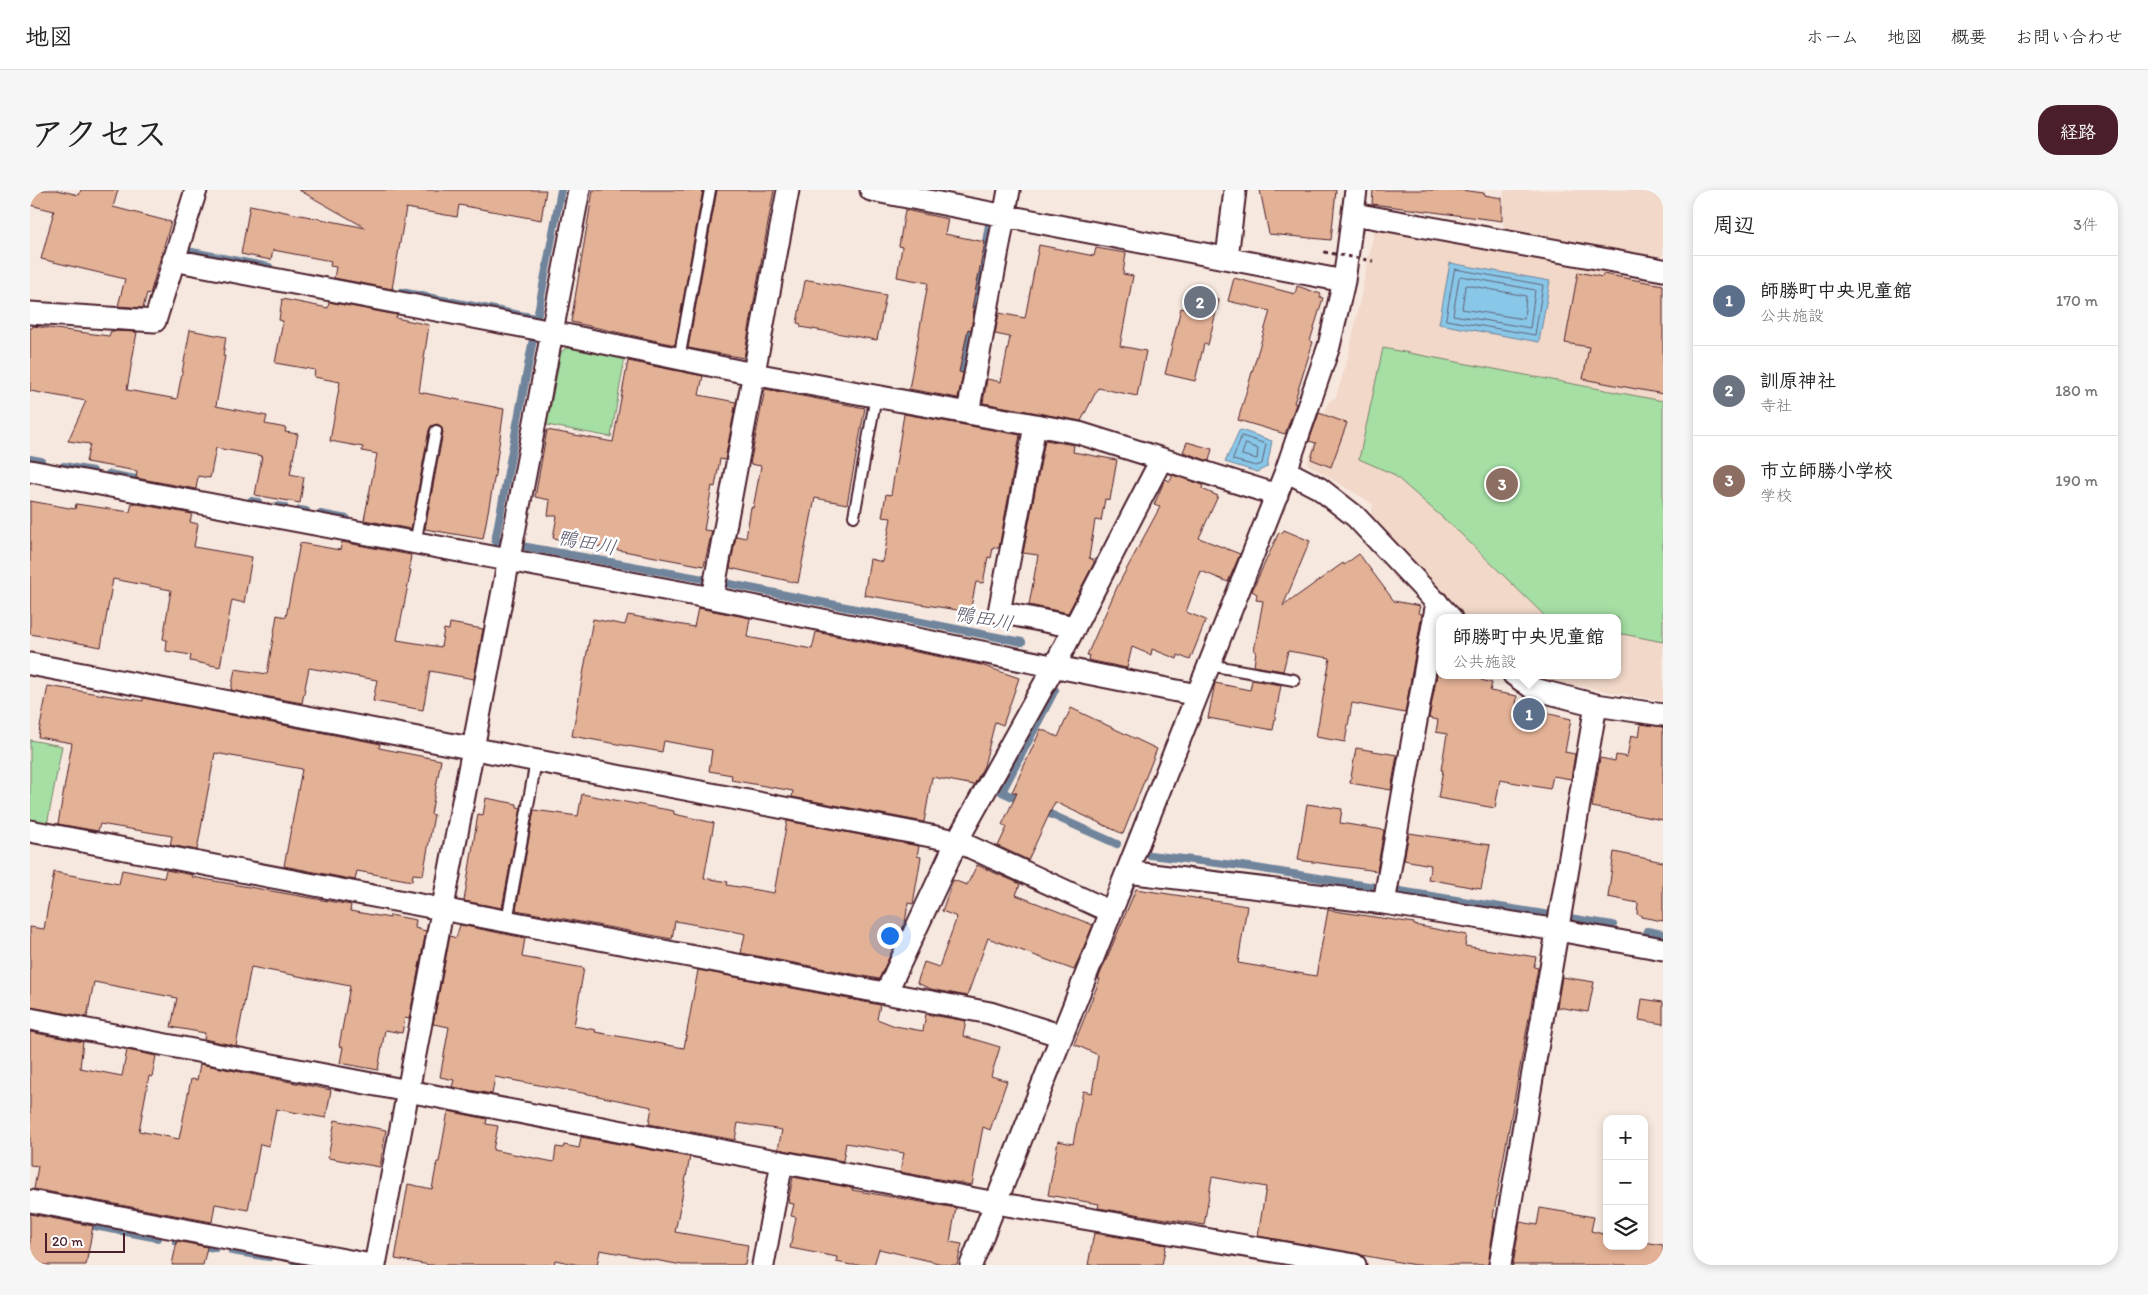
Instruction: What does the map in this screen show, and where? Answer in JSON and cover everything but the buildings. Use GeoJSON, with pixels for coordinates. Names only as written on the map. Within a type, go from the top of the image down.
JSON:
{"type":"FeatureCollection","features":[{"type":"Feature","properties":{"kind":"street"},"geometry":{"type":"LineString","coordinates":[[30,312],[155,321],[196,190]]}},
{"type":"Feature","properties":{"kind":"street"},"geometry":{"type":"LineString","coordinates":[[375,1265],[512,548],[537,329],[579,190]]}},
{"type":"Feature","properties":{"kind":"street"},"geometry":{"type":"LineString","coordinates":[[714,586],[788,190]]}},
{"type":"Feature","properties":{"kind":"street"},"geometry":{"type":"LineString","coordinates":[[871,190],[1344,281]]}},
{"type":"Feature","properties":{"kind":"street"},"geometry":{"type":"LineString","coordinates":[[968,413],[1009,190]]}},
{"type":"Feature","properties":{"kind":"street"},"geometry":{"type":"LineString","coordinates":[[1227,258],[1235,190]]}},
{"type":"Feature","properties":{"kind":"street"},"geometry":{"type":"LineString","coordinates":[[971,1265],[1286,471],[1329,346],[1344,281],[1356,190]]}},
{"type":"Feature","properties":{"kind":"street"},"geometry":{"type":"LineString","coordinates":[[1354,214],[1663,270]]}},
{"type":"Feature","properties":{"kind":"street"},"geometry":{"type":"LineString","coordinates":[[173,260],[537,329],[753,374],[1080,434],[1277,495]]}},
{"type":"Feature","properties":{"kind":"street"},"geometry":{"type":"LineString","coordinates":[[1035,426],[999,612],[1075,627]]}},
{"type":"Feature","properties":{"kind":"street"},"geometry":{"type":"LineString","coordinates":[[886,993],[957,841],[1055,665],[1161,460]]}},
{"type":"Feature","properties":{"kind":"street"},"geometry":{"type":"LineString","coordinates":[[30,471],[415,544],[512,548],[714,586],[1055,665],[1197,695]]}},
{"type":"Feature","properties":{"kind":"street"},"geometry":{"type":"LineString","coordinates":[[1286,471],[1319,488],[1356,517],[1444,610]]}},
{"type":"Feature","properties":{"kind":"street"},"geometry":{"type":"LineString","coordinates":[[1386,893],[1436,649]]}},
{"type":"Feature","properties":{"kind":"street"},"geometry":{"type":"LineString","coordinates":[[30,664],[957,841],[1111,912]]}},
{"type":"Feature","properties":{"kind":"street"},"geometry":{"type":"LineString","coordinates":[[1520,679],[1534,689],[1596,705],[1663,715]]}},
{"type":"Feature","properties":{"kind":"street"},"geometry":{"type":"LineString","coordinates":[[1500,1265],[1596,705]]}},
{"type":"Feature","properties":{"kind":"street"},"geometry":{"type":"LineString","coordinates":[[30,831],[990,1013],[1062,1036]]}},
{"type":"Feature","properties":{"kind":"street"},"geometry":{"type":"LineString","coordinates":[[1127,872],[1386,893],[1560,919],[1663,949]]}},
{"type":"Feature","properties":{"kind":"street"},"geometry":{"type":"LineString","coordinates":[[30,1019],[996,1204],[1355,1265]]}},
{"type":"Feature","properties":{"kind":"street"},"geometry":{"type":"LineString","coordinates":[[763,1265],[782,1162]]}},
{"type":"Feature","properties":{"kind":"street"},"geometry":{"type":"LineString","coordinates":[[30,1201],[371,1265]]}},
{"type":"Feature","properties":{"kind":"lane"},"geometry":{"type":"LineString","coordinates":[[679,359],[710,190]]}},
{"type":"Feature","properties":{"kind":"lane"},"geometry":{"type":"LineString","coordinates":[[854,516],[876,396]]}},
{"type":"Feature","properties":{"kind":"lane"},"geometry":{"type":"LineString","coordinates":[[415,544],[436,431]]}},
{"type":"Feature","properties":{"kind":"lane"},"geometry":{"type":"LineString","coordinates":[[1209,666],[1294,680]]}},
{"type":"Feature","properties":{"kind":"lane"},"geometry":{"type":"LineString","coordinates":[[506,921],[536,761]]}},
{"type":"Feature","properties":{"kind":"path"},"geometry":{"type":"LineString","coordinates":[[1324,252],[1373,262]]}},
{"type":"Feature","properties":{"kind":"shaded area"},"geometry":{"type":"Polygon","coordinates":[[[1504,190],[1663,190],[1663,262],[1503,233],[1504,190]]]}},
{"type":"Feature","properties":{"kind":"shaded area"},"geometry":{"type":"Polygon","coordinates":[[[1375,227],[1663,280],[1663,701],[1541,679],[1621,679],[1621,614],[1461,614],[1371,515],[1373,504],[1307,464],[1328,402],[1336,397],[1348,357],[1375,227]]]}},
{"type":"Feature","properties":{"kind":"green space"},"geometry":{"type":"Polygon","coordinates":[[[569,346],[625,357],[611,437],[547,425],[561,352],[569,346]]]}},
{"type":"Feature","properties":{"kind":"green space"},"geometry":{"type":"Polygon","coordinates":[[[1383,348],[1663,401],[1663,642],[1621,634],[1621,614],[1543,614],[1460,533],[1393,474],[1359,459],[1383,348]]]}},
{"type":"Feature","properties":{"kind":"green space"},"geometry":{"type":"Polygon","coordinates":[[[30,740],[62,746],[47,825],[30,821],[30,740]]]}},
{"type":"Feature","properties":{"kind":"water"},"geometry":{"type":"Polygon","coordinates":[[[1450,263],[1550,281],[1539,342],[1439,324],[1450,263]]]}},
{"type":"Feature","properties":{"kind":"water"},"geometry":{"type":"Polygon","coordinates":[[[1241,430],[1272,441],[1267,467],[1257,472],[1225,462],[1241,430]]]}},
{"type":"Feature","properties":{"kind":"waterway","name":"鴨田川"},"geometry":{"type":"LineString","coordinates":[[561,190],[495,541],[720,582],[1022,642]]}},
{"type":"Feature","properties":{"kind":"waterway"},"geometry":{"type":"LineString","coordinates":[[961,381],[989,225]]}},
{"type":"Feature","properties":{"kind":"waterway"},"geometry":{"type":"LineString","coordinates":[[187,251],[269,267]]}},
{"type":"Feature","properties":{"kind":"waterway"},"geometry":{"type":"LineString","coordinates":[[370,286],[390,290]]}},
{"type":"Feature","properties":{"kind":"waterway"},"geometry":{"type":"LineString","coordinates":[[401,292],[536,318]]}},
{"type":"Feature","properties":{"kind":"waterway"},"geometry":{"type":"LineString","coordinates":[[30,459],[41,461]]}},
{"type":"Feature","properties":{"kind":"waterway"},"geometry":{"type":"LineString","coordinates":[[64,466],[93,471]]}},
{"type":"Feature","properties":{"kind":"waterway"},"geometry":{"type":"LineString","coordinates":[[109,474],[157,483]]}},
{"type":"Feature","properties":{"kind":"waterway"},"geometry":{"type":"LineString","coordinates":[[251,501],[258,502]]}},
{"type":"Feature","properties":{"kind":"waterway"},"geometry":{"type":"LineString","coordinates":[[278,506],[284,507]]}},
{"type":"Feature","properties":{"kind":"waterway"},"geometry":{"type":"LineString","coordinates":[[300,510],[306,511]]}},
{"type":"Feature","properties":{"kind":"waterway"},"geometry":{"type":"LineString","coordinates":[[321,514],[347,519]]}},
{"type":"Feature","properties":{"kind":"waterway"},"geometry":{"type":"LineString","coordinates":[[369,523],[382,526]]}},
{"type":"Feature","properties":{"kind":"waterway"},"geometry":{"type":"LineString","coordinates":[[389,527],[397,529]]}},
{"type":"Feature","properties":{"kind":"waterway"},"geometry":{"type":"LineString","coordinates":[[1024,802],[1002,792],[1055,690]]}},
{"type":"Feature","properties":{"kind":"waterway"},"geometry":{"type":"LineString","coordinates":[[1041,810],[1117,844]]}},
{"type":"Feature","properties":{"kind":"waterway"},"geometry":{"type":"LineString","coordinates":[[1150,855],[1250,867],[1613,925]]}},
{"type":"Feature","properties":{"kind":"waterway"},"geometry":{"type":"LineString","coordinates":[[1647,931],[1663,934]]}},
{"type":"Feature","properties":{"kind":"waterway"},"geometry":{"type":"LineString","coordinates":[[52,1218],[158,1238]]}},
{"type":"Feature","properties":{"kind":"waterway"},"geometry":{"type":"LineString","coordinates":[[176,1241],[215,1248]]}},
{"type":"Feature","properties":{"kind":"waterway"},"geometry":{"type":"LineString","coordinates":[[232,1251],[269,1257]]}},
{"type":"Feature","properties":{"kind":"waterway"},"geometry":{"type":"LineString","coordinates":[[295,1262],[311,1265]]}},
{"type":"Feature","properties":{"kind":"place","name":"訓原神社"},"geometry":{"type":"Point","coordinates":[1200,302]}},
{"type":"Feature","properties":{"kind":"place","name":"市立師勝小学校"},"geometry":{"type":"Point","coordinates":[1502,484]}},
{"type":"Feature","properties":{"kind":"place","name":"師勝町中央児童館"},"geometry":{"type":"Point","coordinates":[1529,714]}}]}
